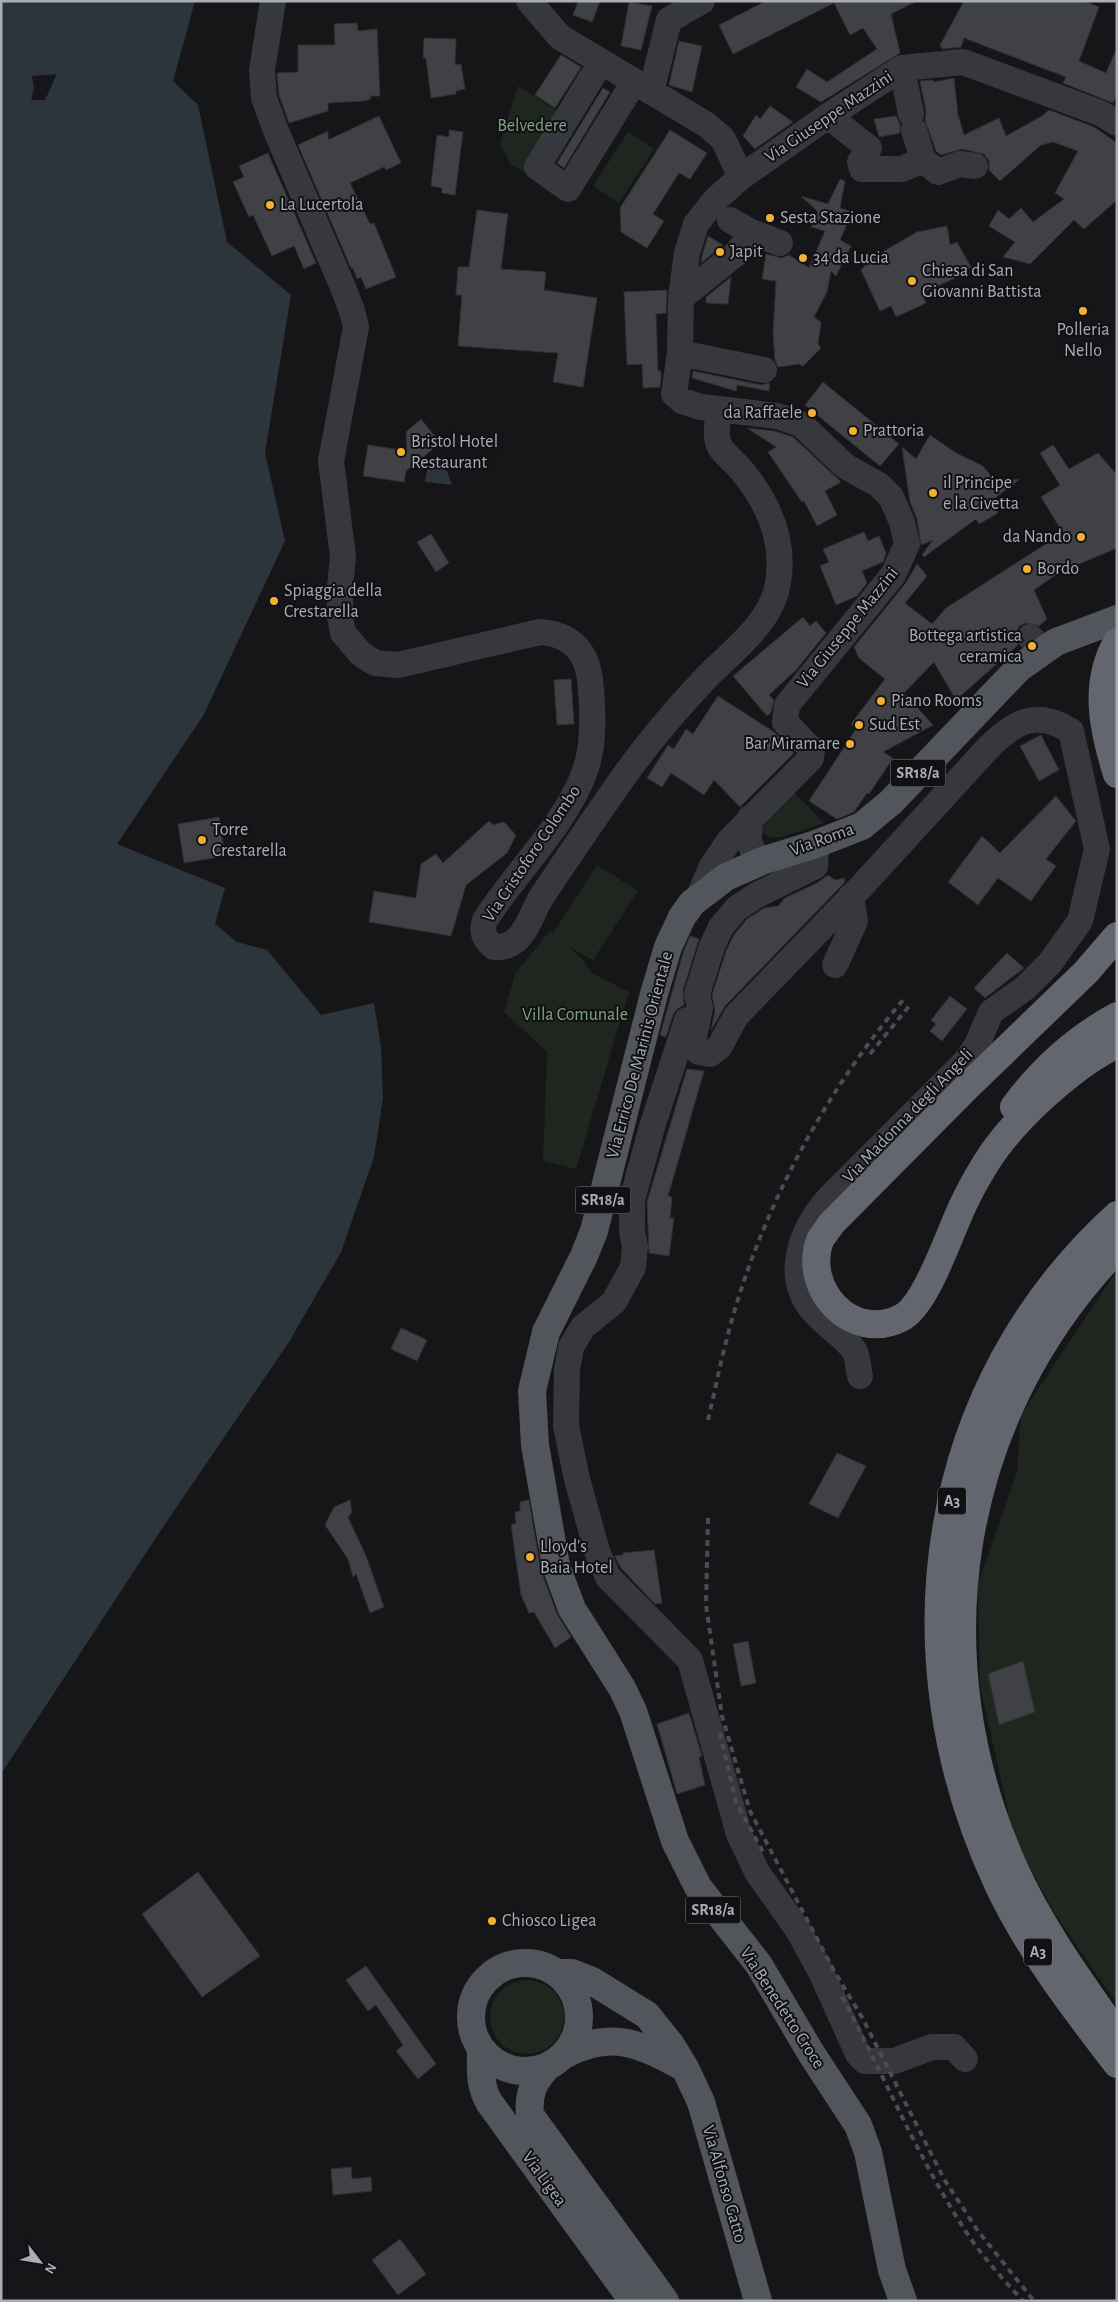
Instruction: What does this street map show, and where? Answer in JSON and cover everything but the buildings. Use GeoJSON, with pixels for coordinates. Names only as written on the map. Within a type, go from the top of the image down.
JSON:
{"type":"FeatureCollection","features":[{"type":"Feature","properties":{"kind":"highway"},"geometry":{"type":"LineString","coordinates":[[1117,642],[1104,675],[1101,694],[1108,744],[1117,774]]}},
{"type":"Feature","properties":{"kind":"highway"},"geometry":{"type":"LineString","coordinates":[[1117,936],[1086,972],[961,1093],[831,1224],[821,1239],[817,1256],[823,1292],[833,1306],[847,1317],[864,1324],[878,1325],[903,1318],[918,1301],[928,1285],[964,1202],[992,1154],[1028,1113],[1074,1072],[1117,1044]]}},
{"type":"Feature","properties":{"kind":"highway"},"geometry":{"type":"LineString","coordinates":[[964,1202],[974,1162],[1040,1074],[1070,1047],[1117,1016]]}},
{"type":"Feature","properties":{"kind":"highway","name":"A3"},"geometry":{"type":"LineString","coordinates":[[1117,1215],[1073,1259],[1053,1285],[1002,1364],[986,1395],[963,1455],[943,1536],[937,1612],[944,1715],[956,1766],[986,1825],[1015,1870],[1051,1937],[1074,1974],[1117,2034]]}},
{"type":"Feature","properties":{"kind":"highway","name":"A3"},"geometry":{"type":"LineString","coordinates":[[1117,1249],[1072,1300],[1029,1368],[1009,1406],[997,1438],[976,1508],[964,1575],[960,1634],[966,1703],[986,1825],[998,1884],[1025,1932],[1080,2015],[1117,2064]]}},
{"type":"Feature","properties":{"kind":"main road","name":"Via Roma"},"geometry":{"type":"LineString","coordinates":[[699,896],[726,877],[758,863],[816,844],[862,826],[892,802],[1019,668],[1037,644],[1117,619]]}},
{"type":"Feature","properties":{"kind":"main road","name":"Via Errico De Marinis Orientale"},"geometry":{"type":"LineString","coordinates":[[546,1506],[535,1445],[532,1410],[532,1390],[539,1356],[546,1332],[584,1256],[594,1230],[654,994],[668,947],[682,917],[699,896]]}},
{"type":"Feature","properties":{"kind":"main road","name":"Via Benedetto Croce"},"geometry":{"type":"LineString","coordinates":[[546,1506],[556,1566],[562,1586],[572,1609],[622,1688],[632,1711],[675,1841],[698,1887],[759,1965],[811,2053],[858,2125],[868,2152],[892,2270],[903,2301]]}},
{"type":"Feature","properties":{"kind":"main road"},"geometry":{"type":"LineString","coordinates":[[556,2060],[576,2037],[580,2018],[574,1992],[558,1973],[544,1966],[518,1963],[506,1966],[487,1978],[474,2000],[471,2013],[472,2027],[481,2049],[492,2060],[505,2068],[520,2071],[556,2060],[593,2042],[617,2041],[658,2053],[686,2068]]}},
{"type":"Feature","properties":{"kind":"main road","name":"Via Alfonso Gatto"},"geometry":{"type":"LineString","coordinates":[[558,1973],[572,1973],[592,1981],[647,2014],[686,2068],[701,2102],[758,2301]]}},
{"type":"Feature","properties":{"kind":"main road","name":"Via Ligea"},"geometry":{"type":"LineString","coordinates":[[481,2049],[481,2079],[483,2092],[489,2102],[633,2301]]}},
{"type":"Feature","properties":{"kind":"main road","name":"Via Ligea"},"geometry":{"type":"LineString","coordinates":[[556,2060],[536,2078],[531,2091],[530,2115],[665,2301]]}},
{"type":"Feature","properties":{"kind":"street","name":"Via Cristoforo Colombo"},"geometry":{"type":"LineString","coordinates":[[273,1],[262,70],[266,104],[335,267],[352,311],[356,328],[330,461],[343,557],[340,611],[343,634],[361,654],[375,664],[398,665],[540,632],[563,637],[576,645],[586,660],[592,714],[590,749],[586,770],[563,811],[485,920],[483,927],[484,937],[494,948],[500,948],[513,943],[523,931],[541,898],[648,744],[703,680],[744,640],[771,603],[778,586],[780,564],[776,529],[769,511],[755,487],[720,446],[710,408]]}},
{"type":"Feature","properties":{"kind":"street"},"geometry":{"type":"LineString","coordinates":[[529,1],[560,37],[707,125],[722,138],[741,177]]}},
{"type":"Feature","properties":{"kind":"street"},"geometry":{"type":"LineString","coordinates":[[601,62],[537,167],[568,189],[642,87],[668,20],[702,1]]}},
{"type":"Feature","properties":{"kind":"street","name":"Via Giuseppe Mazzini"},"geometry":{"type":"LineString","coordinates":[[699,896],[717,858],[750,818],[811,758],[812,750],[785,722],[787,705],[893,575],[907,544],[902,522],[890,497],[870,477],[845,466],[801,424],[777,416],[710,408],[682,401],[674,394],[680,353],[681,298],[687,253],[696,224],[715,200],[741,177],[828,116],[902,68],[963,62],[1100,113],[1117,123]]}},
{"type":"Feature","properties":{"kind":"street"},"geometry":{"type":"LineString","coordinates":[[902,68],[912,122],[923,160],[938,172],[960,164],[975,166]]}},
{"type":"Feature","properties":{"kind":"street"},"geometry":{"type":"LineString","coordinates":[[828,116],[869,148],[860,162],[862,169],[902,169],[923,160]]}},
{"type":"Feature","properties":{"kind":"street"},"geometry":{"type":"LineString","coordinates":[[681,298],[738,252],[740,226],[780,243]]}},
{"type":"Feature","properties":{"kind":"street"},"geometry":{"type":"LineString","coordinates":[[680,353],[764,370]]}},
{"type":"Feature","properties":{"kind":"street","name":"Via Madonna degli Angeli"},"geometry":{"type":"LineString","coordinates":[[696,994],[700,1008],[692,1046],[699,1052],[710,1054],[720,1046],[736,1016],[851,896],[989,746],[1008,729],[1020,723],[1044,719],[1056,722],[1071,731],[1097,849],[1080,921],[1050,962],[1025,988],[992,1012],[977,1045],[965,1062],[817,1211],[806,1230],[799,1250],[798,1268],[805,1298],[823,1321],[855,1351],[860,1376]]}},
{"type":"Feature","properties":{"kind":"street"},"geometry":{"type":"LineString","coordinates":[[750,818],[749,841],[758,863]]}},
{"type":"Feature","properties":{"kind":"street","name":"Via Madonna degli Angeli"},"geometry":{"type":"LineString","coordinates":[[816,844],[814,866],[757,895],[737,908],[721,927],[712,946],[663,1090],[632,1200],[632,1231],[635,1247],[633,1267],[622,1292],[614,1302],[583,1327],[571,1347],[567,1370],[566,1426],[577,1479],[597,1551],[608,1577],[690,1660],[739,1834],[757,1872],[798,1930],[820,1972],[858,2054],[865,2061],[894,2061],[932,2047],[954,2047],[965,2058]]}},
{"type":"Feature","properties":{"kind":"street"},"geometry":{"type":"LineString","coordinates":[[835,965],[855,921],[851,896]]}},
{"type":"Feature","properties":{"kind":"green space","name":"Belvedere"},"geometry":{"type":"Polygon","coordinates":[[[518,86],[567,117],[532,175],[511,165],[500,143],[518,86]]]}},
{"type":"Feature","properties":{"kind":"green space"},"geometry":{"type":"Polygon","coordinates":[[[628,132],[654,149],[619,203],[593,186],[628,132]]]}},
{"type":"Feature","properties":{"kind":"green space"},"geometry":{"type":"Polygon","coordinates":[[[791,789],[824,823],[782,837],[770,838],[763,833],[762,823],[791,789]]]}},
{"type":"Feature","properties":{"kind":"green space","name":"Villa Comunale"},"geometry":{"type":"Polygon","coordinates":[[[597,865],[638,891],[593,960],[568,946],[580,957],[592,973],[629,992],[576,1169],[543,1161],[547,1052],[504,1012],[515,974],[550,931],[553,933],[597,865]]]}},
{"type":"Feature","properties":{"kind":"green space"},"geometry":{"type":"Polygon","coordinates":[[[1117,1270],[1117,2004],[1057,1917],[1015,1842],[980,1686],[978,1584],[1017,1472],[1021,1415],[1117,1270]]]}},
{"type":"Feature","properties":{"kind":"green space"},"geometry":{"type":"Polygon","coordinates":[[[520,1980],[534,1980],[548,1986],[558,1996],[564,2010],[562,2031],[548,2048],[534,2054],[520,2054],[506,2048],[496,2038],[490,2024],[490,2010],[496,1996],[506,1986],[520,1980]]]}},
{"type":"Feature","properties":{"kind":"shaded area"},"geometry":{"type":"Polygon","coordinates":[[[1,1],[195,1],[173,81],[198,105],[227,242],[291,295],[265,453],[285,541],[203,716],[117,844],[225,888],[215,924],[237,942],[267,950],[321,1015],[374,1003],[381,1047],[383,1098],[374,1157],[341,1252],[289,1342],[161,1530],[1,1774],[1,1]],[[57,74],[32,76],[34,88],[31,100],[45,100],[57,74]]]}},
{"type":"Feature","properties":{"kind":"shaded area"},"geometry":{"type":"Polygon","coordinates":[[[429,459],[443,461],[452,485],[425,482],[429,459]]]}},
{"type":"Feature","properties":{"kind":"railway"},"geometry":{"type":"LineString","coordinates":[[708,1420],[733,1316],[747,1273],[781,1190],[801,1149],[824,1110],[875,1035],[903,1000]]}},
{"type":"Feature","properties":{"kind":"railway"},"geometry":{"type":"LineString","coordinates":[[870,1054],[910,1005]]}},
{"type":"Feature","properties":{"kind":"railway"},"geometry":{"type":"LineString","coordinates":[[708,1518],[706,1605],[722,1716],[750,1811],[833,1969],[863,2019],[944,2179],[978,2231],[1034,2301]]}},
{"type":"Feature","properties":{"kind":"railway"},"geometry":{"type":"LineString","coordinates":[[720,1733],[736,1802],[764,1854]]}},
{"type":"Feature","properties":{"kind":"railway"},"geometry":{"type":"LineString","coordinates":[[842,1997],[946,2199],[976,2246],[1023,2301]]}},
{"type":"Feature","properties":{"kind":"place","name":"La Lucertola"},"geometry":{"type":"Point","coordinates":[270,205]}},
{"type":"Feature","properties":{"kind":"place","name":"Sesta Stazione"},"geometry":{"type":"Point","coordinates":[770,218]}},
{"type":"Feature","properties":{"kind":"place","name":"Japit"},"geometry":{"type":"Point","coordinates":[720,252]}},
{"type":"Feature","properties":{"kind":"place","name":"34 da Lucia"},"geometry":{"type":"Point","coordinates":[803,258]}},
{"type":"Feature","properties":{"kind":"place","name":"Chiesa di San Giovanni Battista"},"geometry":{"type":"Point","coordinates":[912,281]}},
{"type":"Feature","properties":{"kind":"place","name":"Polleria Nello"},"geometry":{"type":"Point","coordinates":[1083,311]}},
{"type":"Feature","properties":{"kind":"place","name":"da Raffaele"},"geometry":{"type":"Point","coordinates":[812,413]}},
{"type":"Feature","properties":{"kind":"place","name":"Prattoria"},"geometry":{"type":"Point","coordinates":[853,431]}},
{"type":"Feature","properties":{"kind":"place","name":"Bristol Hotel Restaurant"},"geometry":{"type":"Point","coordinates":[401,452]}},
{"type":"Feature","properties":{"kind":"place","name":"il Principe e la Civetta"},"geometry":{"type":"Point","coordinates":[933,493]}},
{"type":"Feature","properties":{"kind":"place","name":"da Nando"},"geometry":{"type":"Point","coordinates":[1081,537]}},
{"type":"Feature","properties":{"kind":"place","name":"Bordo"},"geometry":{"type":"Point","coordinates":[1027,569]}},
{"type":"Feature","properties":{"kind":"place","name":"Spiaggia della Crestarella"},"geometry":{"type":"Point","coordinates":[274,601]}},
{"type":"Feature","properties":{"kind":"place","name":"Bottega artistica ceramica"},"geometry":{"type":"Point","coordinates":[1032,646]}},
{"type":"Feature","properties":{"kind":"place","name":"Piano Rooms"},"geometry":{"type":"Point","coordinates":[881,701]}},
{"type":"Feature","properties":{"kind":"place","name":"Sud Est"},"geometry":{"type":"Point","coordinates":[859,725]}},
{"type":"Feature","properties":{"kind":"place","name":"Bar Miramare"},"geometry":{"type":"Point","coordinates":[850,744]}},
{"type":"Feature","properties":{"kind":"place","name":"Torre Crestarella"},"geometry":{"type":"Point","coordinates":[202,840]}},
{"type":"Feature","properties":{"kind":"place","name":"Lloyd's Baia Hotel"},"geometry":{"type":"Point","coordinates":[530,1557]}},
{"type":"Feature","properties":{"kind":"place","name":"Chiosco Ligea"},"geometry":{"type":"Point","coordinates":[492,1921]}}]}
